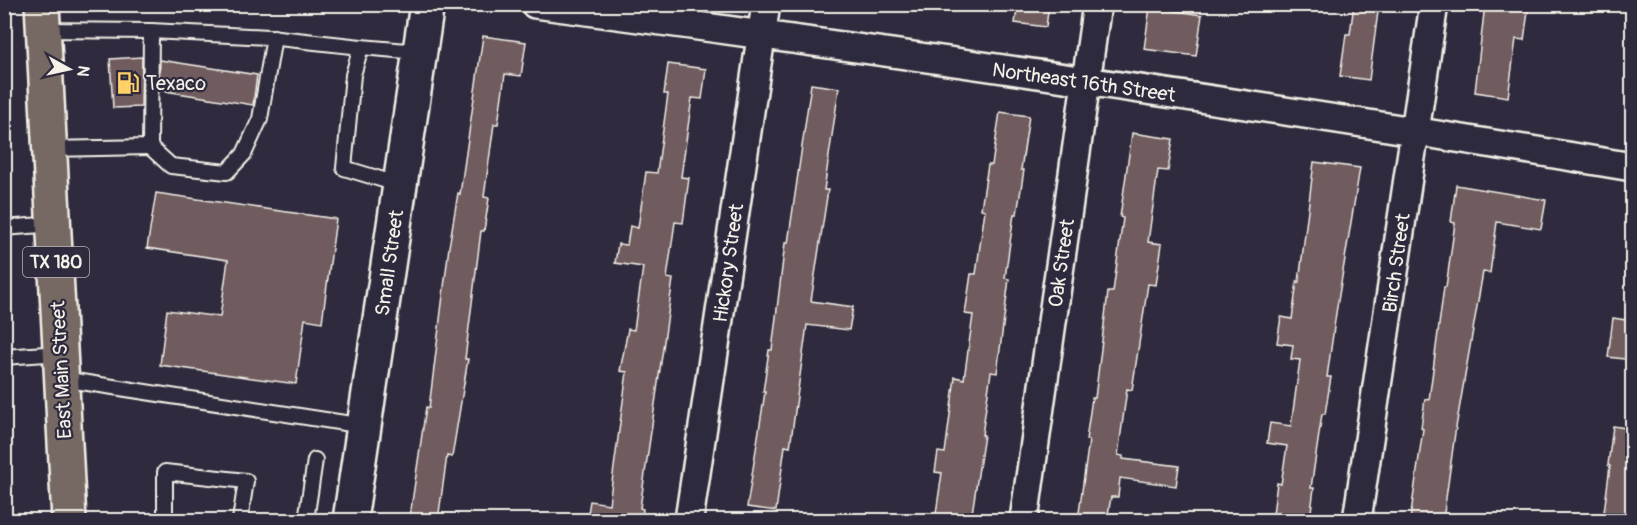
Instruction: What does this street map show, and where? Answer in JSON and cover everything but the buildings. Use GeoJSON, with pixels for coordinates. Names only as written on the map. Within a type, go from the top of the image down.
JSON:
{"type":"FeatureCollection","features":[{"type":"Feature","properties":{"kind":"main road","name":"East Main Street"},"geometry":{"type":"LineString","coordinates":[[42,17],[69,520]]}},
{"type":"Feature","properties":{"kind":"street","name":"Small Street"},"geometry":{"type":"LineString","coordinates":[[350,520],[426,4]]}},
{"type":"Feature","properties":{"kind":"street","name":"Northeast 16th Street"},"geometry":{"type":"LineString","coordinates":[[535,4],[761,34],[1416,130],[1632,167]]}},
{"type":"Feature","properties":{"kind":"street","name":"Hickory Street"},"geometry":{"type":"LineString","coordinates":[[689,520],[766,4]]}},
{"type":"Feature","properties":{"kind":"street","name":"Oak Street"},"geometry":{"type":"LineString","coordinates":[[1024,520],[1097,4]]}},
{"type":"Feature","properties":{"kind":"street","name":"Birch Street"},"geometry":{"type":"LineString","coordinates":[[1358,520],[1434,4]]}},
{"type":"Feature","properties":{"kind":"lane"},"geometry":{"type":"LineString","coordinates":[[42,17],[151,31],[273,37],[420,52]]}},
{"type":"Feature","properties":{"kind":"lane"},"geometry":{"type":"LineString","coordinates":[[150,147],[151,31]]}},
{"type":"Feature","properties":{"kind":"lane"},"geometry":{"type":"LineString","coordinates":[[49,149],[150,147],[171,166],[227,172],[244,154],[260,119],[273,37]]}},
{"type":"Feature","properties":{"kind":"lane"},"geometry":{"type":"LineString","coordinates":[[361,47],[353,75],[344,168],[400,185]]}},
{"type":"Feature","properties":{"kind":"lane"},"geometry":{"type":"LineString","coordinates":[[4,228],[54,224]]}},
{"type":"Feature","properties":{"kind":"lane"},"geometry":{"type":"LineString","coordinates":[[4,357],[61,366],[364,426]]}},
{"type":"Feature","properties":{"kind":"lane"},"geometry":{"type":"LineString","coordinates":[[306,520],[315,460]]}},
{"type":"Feature","properties":{"kind":"lane"},"geometry":{"type":"LineString","coordinates":[[165,520],[165,472],[246,481],[240,520]]}},
{"type":"Feature","properties":{"kind":"place","name":"Texaco"},"geometry":{"type":"Point","coordinates":[128,83]}}]}
